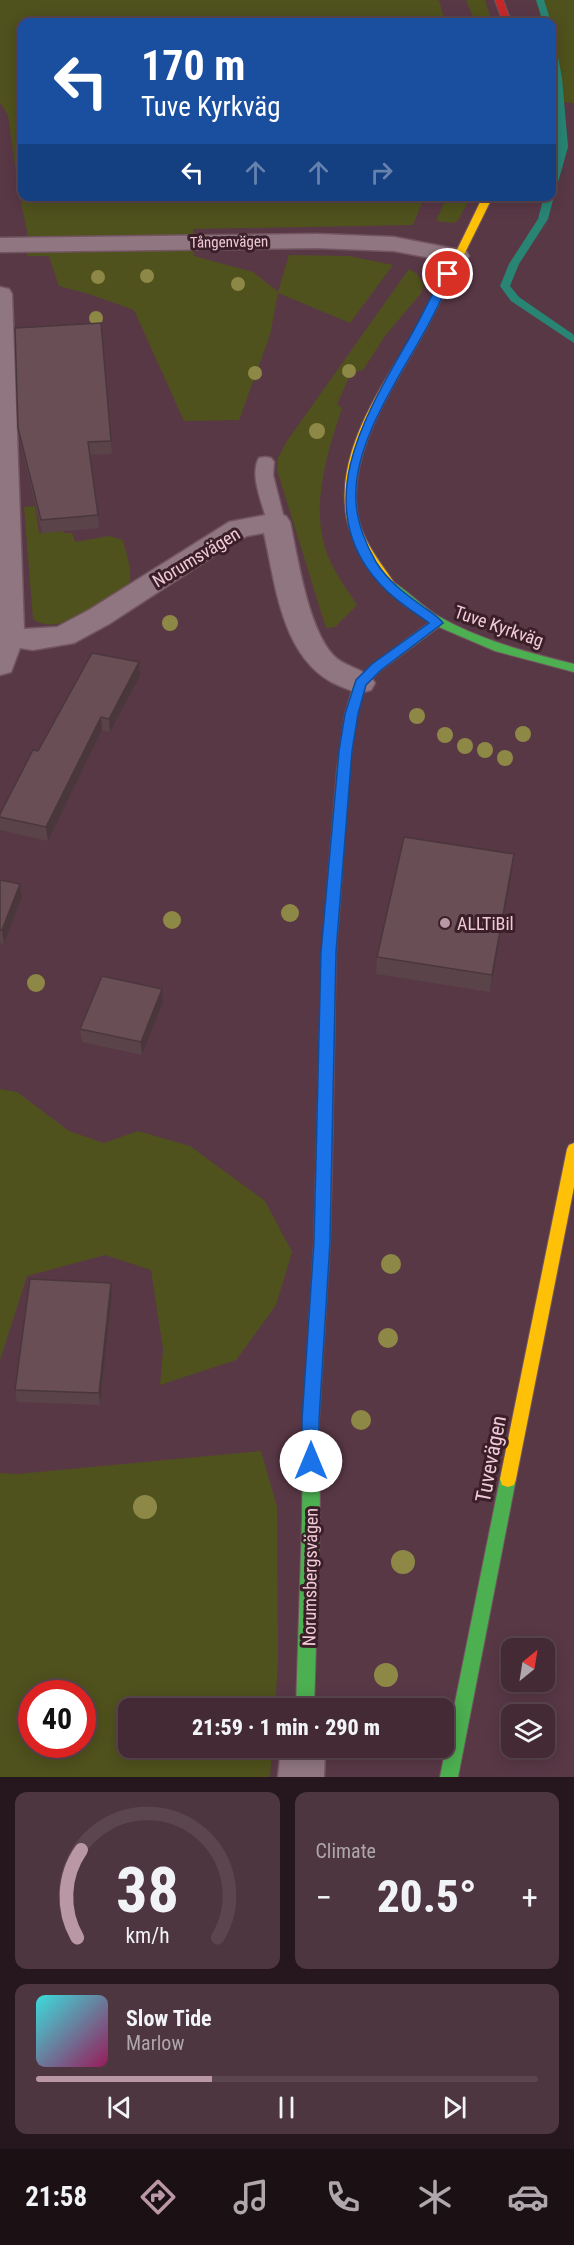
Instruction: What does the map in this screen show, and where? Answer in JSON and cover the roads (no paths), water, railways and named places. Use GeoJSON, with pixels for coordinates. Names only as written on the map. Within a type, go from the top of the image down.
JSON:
{"type":"FeatureCollection","features":[{"type":"Feature","properties":{"kind":"street"},"geometry":{"type":"LineString","coordinates":[[499,0],[506,18]]}},
{"type":"Feature","properties":{"kind":"street","name":"Tuve Kyrkväg"},"geometry":{"type":"LineString","coordinates":[[485,201],[423,326],[387,386],[361,442],[352,473],[350,502],[358,538],[382,579],[399,596],[437,623],[472,638],[574,668]]}},
{"type":"Feature","properties":{"kind":"street","name":"Tångenvägen"},"geometry":{"type":"LineString","coordinates":[[0,245],[317,241],[394,244],[457,256]]}},
{"type":"Feature","properties":{"kind":"street"},"geometry":{"type":"LineString","coordinates":[[0,294],[11,603],[0,665]]}},
{"type":"Feature","properties":{"kind":"street"},"geometry":{"type":"LineString","coordinates":[[276,522],[308,642],[323,664],[360,683],[376,667],[437,623]]}},
{"type":"Feature","properties":{"kind":"street","name":"Norumsvägen"},"geometry":{"type":"LineString","coordinates":[[5,636],[33,640],[64,636],[99,617],[239,528],[276,522]]}},
{"type":"Feature","properties":{"kind":"street","name":"Norumsbergsvägen"},"geometry":{"type":"LineString","coordinates":[[305,1698],[311,1531],[311,1420],[322,1242],[328,952],[343,770],[351,714],[360,683]]}},
{"type":"Feature","properties":{"kind":"street","name":"Tuvevägen"},"geometry":{"type":"LineString","coordinates":[[449,1777],[574,1149]]}},
{"type":"Feature","properties":{"kind":"street"},"geometry":{"type":"LineString","coordinates":[[301,1777],[302,1758]]}},
{"type":"Feature","properties":{"kind":"lane"},"geometry":{"type":"LineString","coordinates":[[265,462],[264,475],[276,522]]}},
{"type":"Feature","properties":{"kind":"waterway"},"geometry":{"type":"LineString","coordinates":[[540,0],[546,18]]}},
{"type":"Feature","properties":{"kind":"waterway"},"geometry":{"type":"LineString","coordinates":[[556,67],[563,147],[556,172]]}},
{"type":"Feature","properties":{"kind":"waterway"},"geometry":{"type":"LineString","coordinates":[[548,201],[543,219],[514,264],[505,286],[515,299],[574,340]]}},
{"type":"Feature","properties":{"kind":"place","name":"ALLTiBil"},"geometry":{"type":"Point","coordinates":[445,923]}}]}
